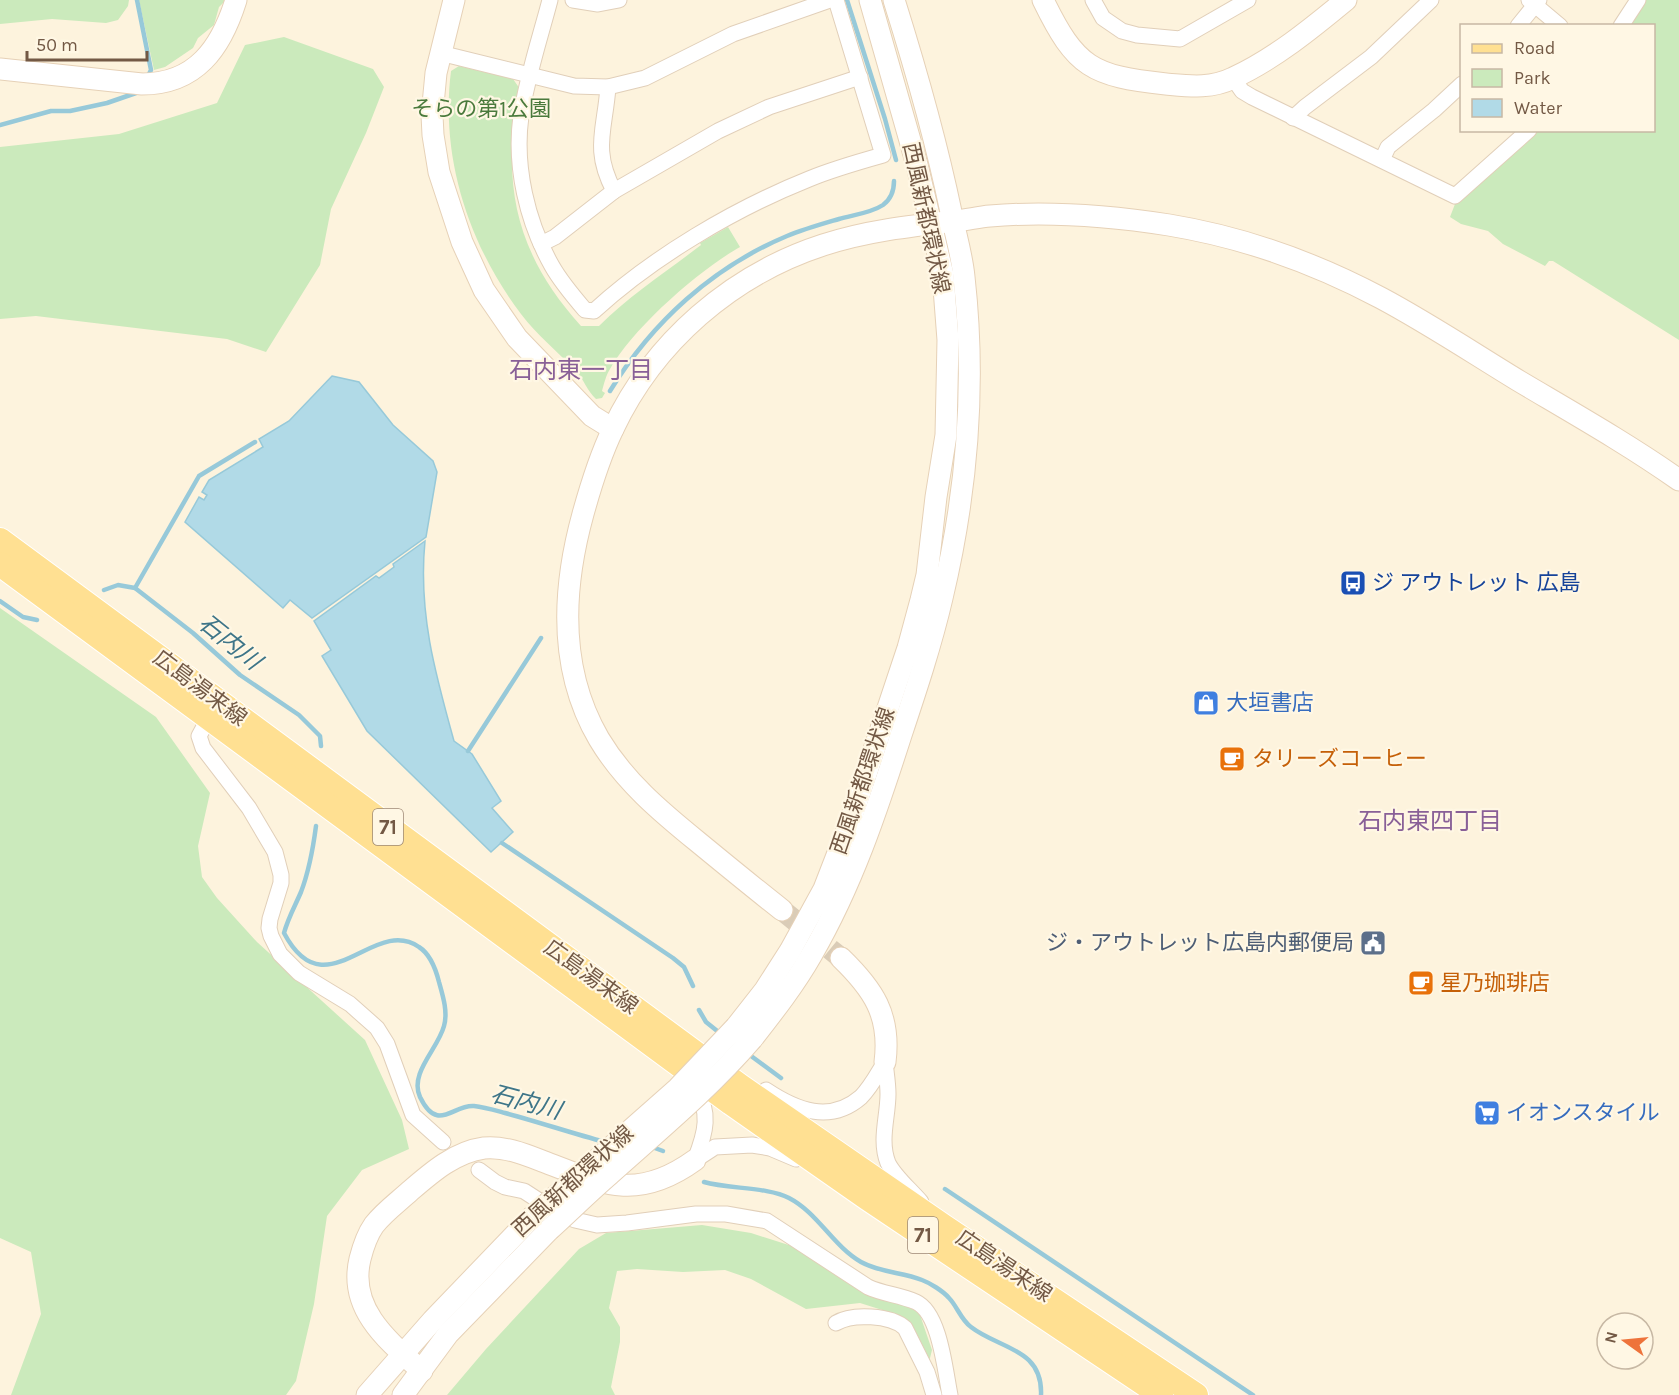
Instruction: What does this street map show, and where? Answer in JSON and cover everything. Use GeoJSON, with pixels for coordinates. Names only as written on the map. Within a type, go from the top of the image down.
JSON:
{"type":"FeatureCollection","features":[{"type":"Feature","properties":{"kind":"main road","name":"広島湯来線"},"geometry":{"type":"LineString","coordinates":[[0,540],[214,710],[688,1072],[839,1179],[1161,1395]]}},
{"type":"Feature","properties":{"kind":"main road","name":"広島湯来線"},"geometry":{"type":"LineString","coordinates":[[0,564],[214,710],[767,1105],[1196,1395]]}},
{"type":"Feature","properties":{"kind":"main road"},"geometry":{"type":"LineString","coordinates":[[1077,1339],[1098,1367],[1139,1395]]}},
{"type":"Feature","properties":{"kind":"street"},"geometry":{"type":"LineString","coordinates":[[0,69],[142,84],[164,83],[191,71],[209,55],[224,34],[236,0]]}},
{"type":"Feature","properties":{"kind":"street"},"geometry":{"type":"LineString","coordinates":[[454,0],[440,53],[433,93],[432,125],[439,172],[462,242],[477,277],[499,315],[527,350],[592,416],[613,429]]}},
{"type":"Feature","properties":{"kind":"street"},"geometry":{"type":"LineString","coordinates":[[550,0],[521,116],[520,152],[527,205],[542,244],[565,286],[585,310],[594,311],[622,286],[668,253],[768,197],[825,173],[883,155],[836,0]]}},
{"type":"Feature","properties":{"kind":"street"},"geometry":{"type":"LineString","coordinates":[[573,0],[598,4],[619,0]]}},
{"type":"Feature","properties":{"kind":"street"},"geometry":{"type":"LineString","coordinates":[[440,53],[574,86],[608,87],[645,78],[733,34],[830,0]]}},
{"type":"Feature","properties":{"kind":"street","name":"西風新都環状線"},"geometry":{"type":"LineString","coordinates":[[403,1395],[448,1334],[549,1230],[706,1089],[744,1033],[765,990],[790,951],[824,889],[838,856],[883,725],[927,575],[946,435],[948,340],[943,275],[917,165],[870,0]]}},
{"type":"Feature","properties":{"kind":"street","name":"西風新都環状線"},"geometry":{"type":"LineString","coordinates":[[367,1395],[433,1320],[532,1217],[783,999],[811,956],[844,893],[870,827],[942,602],[957,527],[969,404],[964,273],[930,117],[894,0]]}},
{"type":"Feature","properties":{"kind":"street"},"geometry":{"type":"LineString","coordinates":[[1093,0],[1103,18],[1122,31],[1173,39],[1185,38],[1248,0]]}},
{"type":"Feature","properties":{"kind":"street"},"geometry":{"type":"LineString","coordinates":[[1050,2],[1065,42],[1080,58],[1101,72],[1128,80],[1184,86],[1212,85],[1233,78],[1299,38],[1346,0]]}},
{"type":"Feature","properties":{"kind":"street"},"geometry":{"type":"LineString","coordinates":[[1293,118],[1305,106],[1371,57],[1431,0]]}},
{"type":"Feature","properties":{"kind":"street"},"geometry":{"type":"LineString","coordinates":[[1622,24],[1638,0]]}},
{"type":"Feature","properties":{"kind":"street"},"geometry":{"type":"LineString","coordinates":[[1519,24],[1534,2],[1558,24]]}},
{"type":"Feature","properties":{"kind":"street"},"geometry":{"type":"LineString","coordinates":[[542,244],[555,237],[614,191],[743,118],[796,97],[860,77]]}},
{"type":"Feature","properties":{"kind":"street"},"geometry":{"type":"LineString","coordinates":[[1233,78],[1242,91],[1455,196],[1527,132]]}},
{"type":"Feature","properties":{"kind":"street"},"geometry":{"type":"LineString","coordinates":[[1382,160],[1388,147],[1434,110],[1460,85]]}},
{"type":"Feature","properties":{"kind":"street"},"geometry":{"type":"LineString","coordinates":[[608,87],[600,145],[604,169],[614,191]]}},
{"type":"Feature","properties":{"kind":"street"},"geometry":{"type":"LineString","coordinates":[[782,910],[660,811],[622,773],[598,738],[578,691],[567,639],[566,613],[570,569],[591,487],[613,429],[632,394],[663,351],[703,311],[741,283],[788,258],[823,245],[868,233],[990,216],[1044,214],[1094,216],[1182,228],[1228,238],[1283,255],[1345,280],[1403,310],[1679,480]]}},
{"type":"Feature","properties":{"kind":"street"},"geometry":{"type":"LineString","coordinates":[[214,710],[199,736],[203,748],[270,839],[280,866],[281,883],[269,928],[275,945],[289,965],[350,1005],[377,1028],[387,1044],[412,1115],[443,1142]]}},
{"type":"Feature","properties":{"kind":"street"},"geometry":{"type":"LineString","coordinates":[[841,958],[865,984],[878,1004],[887,1034],[885,1062],[888,1096],[884,1137],[889,1164],[943,1226]]}},
{"type":"Feature","properties":{"kind":"street"},"geometry":{"type":"LineString","coordinates":[[646,1018],[705,1049],[782,1100],[811,1112],[828,1113],[852,1103],[868,1088],[885,1062]]}},
{"type":"Feature","properties":{"kind":"street"},"geometry":{"type":"LineString","coordinates":[[688,1072],[698,1091],[706,1119],[703,1138],[695,1160]]}},
{"type":"Feature","properties":{"kind":"street"},"geometry":{"type":"LineString","coordinates":[[422,1371],[380,1330],[363,1305],[357,1284],[359,1264],[367,1239],[382,1216],[441,1166],[471,1151],[494,1148],[531,1156],[589,1179],[629,1186],[668,1178],[715,1147],[761,1146],[779,1151],[839,1179]]}},
{"type":"Feature","properties":{"kind":"street"},"geometry":{"type":"LineString","coordinates":[[479,1170],[505,1187],[524,1191],[558,1213],[597,1225],[696,1214],[726,1214],[766,1221],[868,1287],[917,1303],[928,1311],[934,1324],[950,1395]]}},
{"type":"Feature","properties":{"kind":"street"},"geometry":{"type":"LineString","coordinates":[[836,1323],[852,1317],[883,1318],[900,1323],[905,1328],[927,1372],[934,1395]]}},
{"type":"Feature","properties":{"kind":"green space"},"geometry":{"type":"Polygon","coordinates":[[[0,0],[129,0],[128,6],[118,20],[106,23],[52,19],[0,24],[0,0]]]}},
{"type":"Feature","properties":{"kind":"green space"},"geometry":{"type":"Polygon","coordinates":[[[139,0],[226,0],[219,7],[214,25],[198,38],[193,48],[165,67],[154,70],[139,0]]]}},
{"type":"Feature","properties":{"kind":"green space"},"geometry":{"type":"Polygon","coordinates":[[[1644,0],[1679,0],[1679,340],[1553,261],[1549,261],[1545,266],[1503,244],[1488,231],[1461,224],[1450,217],[1455,204],[1536,132],[1655,132],[1655,24],[1628,24],[1644,0]]]}},
{"type":"Feature","properties":{"kind":"green space"},"geometry":{"type":"Polygon","coordinates":[[[284,37],[373,69],[384,87],[366,133],[331,209],[320,265],[266,352],[227,339],[36,316],[0,319],[0,147],[119,134],[217,103],[245,45],[284,37]]]}},
{"type":"Feature","properties":{"kind":"green space","name":"そらの第1公園"},"geometry":{"type":"Polygon","coordinates":[[[459,66],[513,79],[520,89],[514,124],[512,156],[513,187],[519,216],[528,244],[541,272],[581,326],[599,326],[636,294],[701,245],[700,243],[728,227],[740,247],[706,270],[650,318],[609,371],[602,398],[596,399],[593,396],[578,374],[521,314],[487,259],[473,230],[462,199],[450,136],[451,71],[459,66]]]}},
{"type":"Feature","properties":{"kind":"green space"},"geometry":{"type":"Polygon","coordinates":[[[0,608],[156,717],[210,793],[198,846],[202,877],[217,898],[257,942],[365,1040],[402,1120],[409,1149],[362,1170],[327,1216],[314,1304],[296,1381],[286,1395],[11,1395],[41,1314],[31,1252],[0,1238],[0,608]]]}},
{"type":"Feature","properties":{"kind":"green space"},"geometry":{"type":"Polygon","coordinates":[[[702,1225],[751,1233],[795,1247],[837,1276],[919,1312],[932,1350],[929,1362],[895,1314],[860,1303],[806,1309],[751,1279],[725,1270],[683,1272],[637,1269],[617,1271],[609,1308],[620,1327],[620,1342],[611,1387],[615,1395],[447,1395],[486,1349],[579,1249],[606,1233],[702,1225]]]}},
{"type":"Feature","properties":{"kind":"water"},"geometry":{"type":"Polygon","coordinates":[[[332,376],[359,382],[393,425],[433,461],[437,472],[426,537],[312,618],[290,600],[283,608],[185,522],[199,497],[204,500],[207,495],[202,492],[209,480],[263,447],[259,439],[289,421],[332,376]]]}},
{"type":"Feature","properties":{"kind":"water"},"geometry":{"type":"Polygon","coordinates":[[[425,541],[423,567],[426,618],[440,691],[454,741],[472,754],[501,801],[492,808],[513,832],[491,852],[367,731],[322,656],[331,650],[314,621],[376,576],[379,578],[394,567],[393,564],[425,541]]]}},
{"type":"Feature","properties":{"kind":"waterway"},"geometry":{"type":"LineString","coordinates":[[137,0],[151,70],[149,74]]}},
{"type":"Feature","properties":{"kind":"waterway"},"geometry":{"type":"LineString","coordinates":[[847,0],[896,160]]}},
{"type":"Feature","properties":{"kind":"waterway"},"geometry":{"type":"LineString","coordinates":[[0,125],[51,111],[70,111],[107,103],[136,93]]}},
{"type":"Feature","properties":{"kind":"waterway"},"geometry":{"type":"LineString","coordinates":[[610,391],[645,342],[686,299],[710,280],[760,249],[787,236],[878,208],[890,197],[894,181]]}},
{"type":"Feature","properties":{"kind":"waterway"},"geometry":{"type":"LineString","coordinates":[[135,588],[199,476],[255,442]]}},
{"type":"Feature","properties":{"kind":"waterway","name":"石内川"},"geometry":{"type":"LineString","coordinates":[[104,590],[118,585],[135,588],[193,633],[240,675],[299,715],[320,736],[321,746]]}},
{"type":"Feature","properties":{"kind":"waterway","name":"石内川"},"geometry":{"type":"LineString","coordinates":[[0,601],[23,617],[37,620]]}},
{"type":"Feature","properties":{"kind":"waterway"},"geometry":{"type":"LineString","coordinates":[[468,751],[541,638]]}},
{"type":"Feature","properties":{"kind":"waterway","name":"石内川"},"geometry":{"type":"LineString","coordinates":[[316,826],[306,876],[284,933],[300,955],[316,964],[333,964],[384,942],[402,940],[419,947],[426,954],[438,977],[445,1015],[441,1035],[418,1079],[420,1097],[427,1108],[439,1116],[466,1107],[482,1107],[605,1142]]}},
{"type":"Feature","properties":{"kind":"waterway"},"geometry":{"type":"LineString","coordinates":[[502,843],[673,958],[684,967],[693,986]]}},
{"type":"Feature","properties":{"kind":"waterway"},"geometry":{"type":"LineString","coordinates":[[699,1010],[706,1022],[721,1034]]}},
{"type":"Feature","properties":{"kind":"waterway"},"geometry":{"type":"LineString","coordinates":[[747,1053],[781,1078]]}},
{"type":"Feature","properties":{"kind":"waterway","name":"石内川"},"geometry":{"type":"LineString","coordinates":[[652,1147],[663,1151]]}},
{"type":"Feature","properties":{"kind":"waterway","name":"石内川"},"geometry":{"type":"LineString","coordinates":[[704,1182],[770,1192],[789,1198],[809,1212],[842,1247],[861,1262],[925,1281],[949,1298],[964,1321],[971,1327],[1027,1359],[1035,1368],[1040,1379],[1041,1395]]}},
{"type":"Feature","properties":{"kind":"waterway"},"geometry":{"type":"LineString","coordinates":[[945,1189],[1253,1395]]}},
{"type":"Feature","properties":{"kind":"tunnel"},"geometry":{"type":"LineString","coordinates":[[782,910],[841,958]]}},
{"type":"Feature","properties":{"kind":"place","name":"ジ アウトレット 広島"},"geometry":{"type":"Point","coordinates":[1353,583]}},
{"type":"Feature","properties":{"kind":"place","name":"大垣書店"},"geometry":{"type":"Point","coordinates":[1206,703]}},
{"type":"Feature","properties":{"kind":"place","name":"タリーズコーヒー"},"geometry":{"type":"Point","coordinates":[1232,759]}},
{"type":"Feature","properties":{"kind":"place","name":"ジ・アウトレット広島内郵便局"},"geometry":{"type":"Point","coordinates":[1373,943]}},
{"type":"Feature","properties":{"kind":"place","name":"星乃珈琲店"},"geometry":{"type":"Point","coordinates":[1421,983]}},
{"type":"Feature","properties":{"kind":"place","name":"イオンスタイル"},"geometry":{"type":"Point","coordinates":[1487,1113]}},
{"type":"Feature","properties":{"kind":"district","name":"石内東一丁目"},"geometry":{"type":"Point","coordinates":[581,370]}},
{"type":"Feature","properties":{"kind":"district","name":"石内東四丁目"},"geometry":{"type":"Point","coordinates":[1430,821]}}]}
